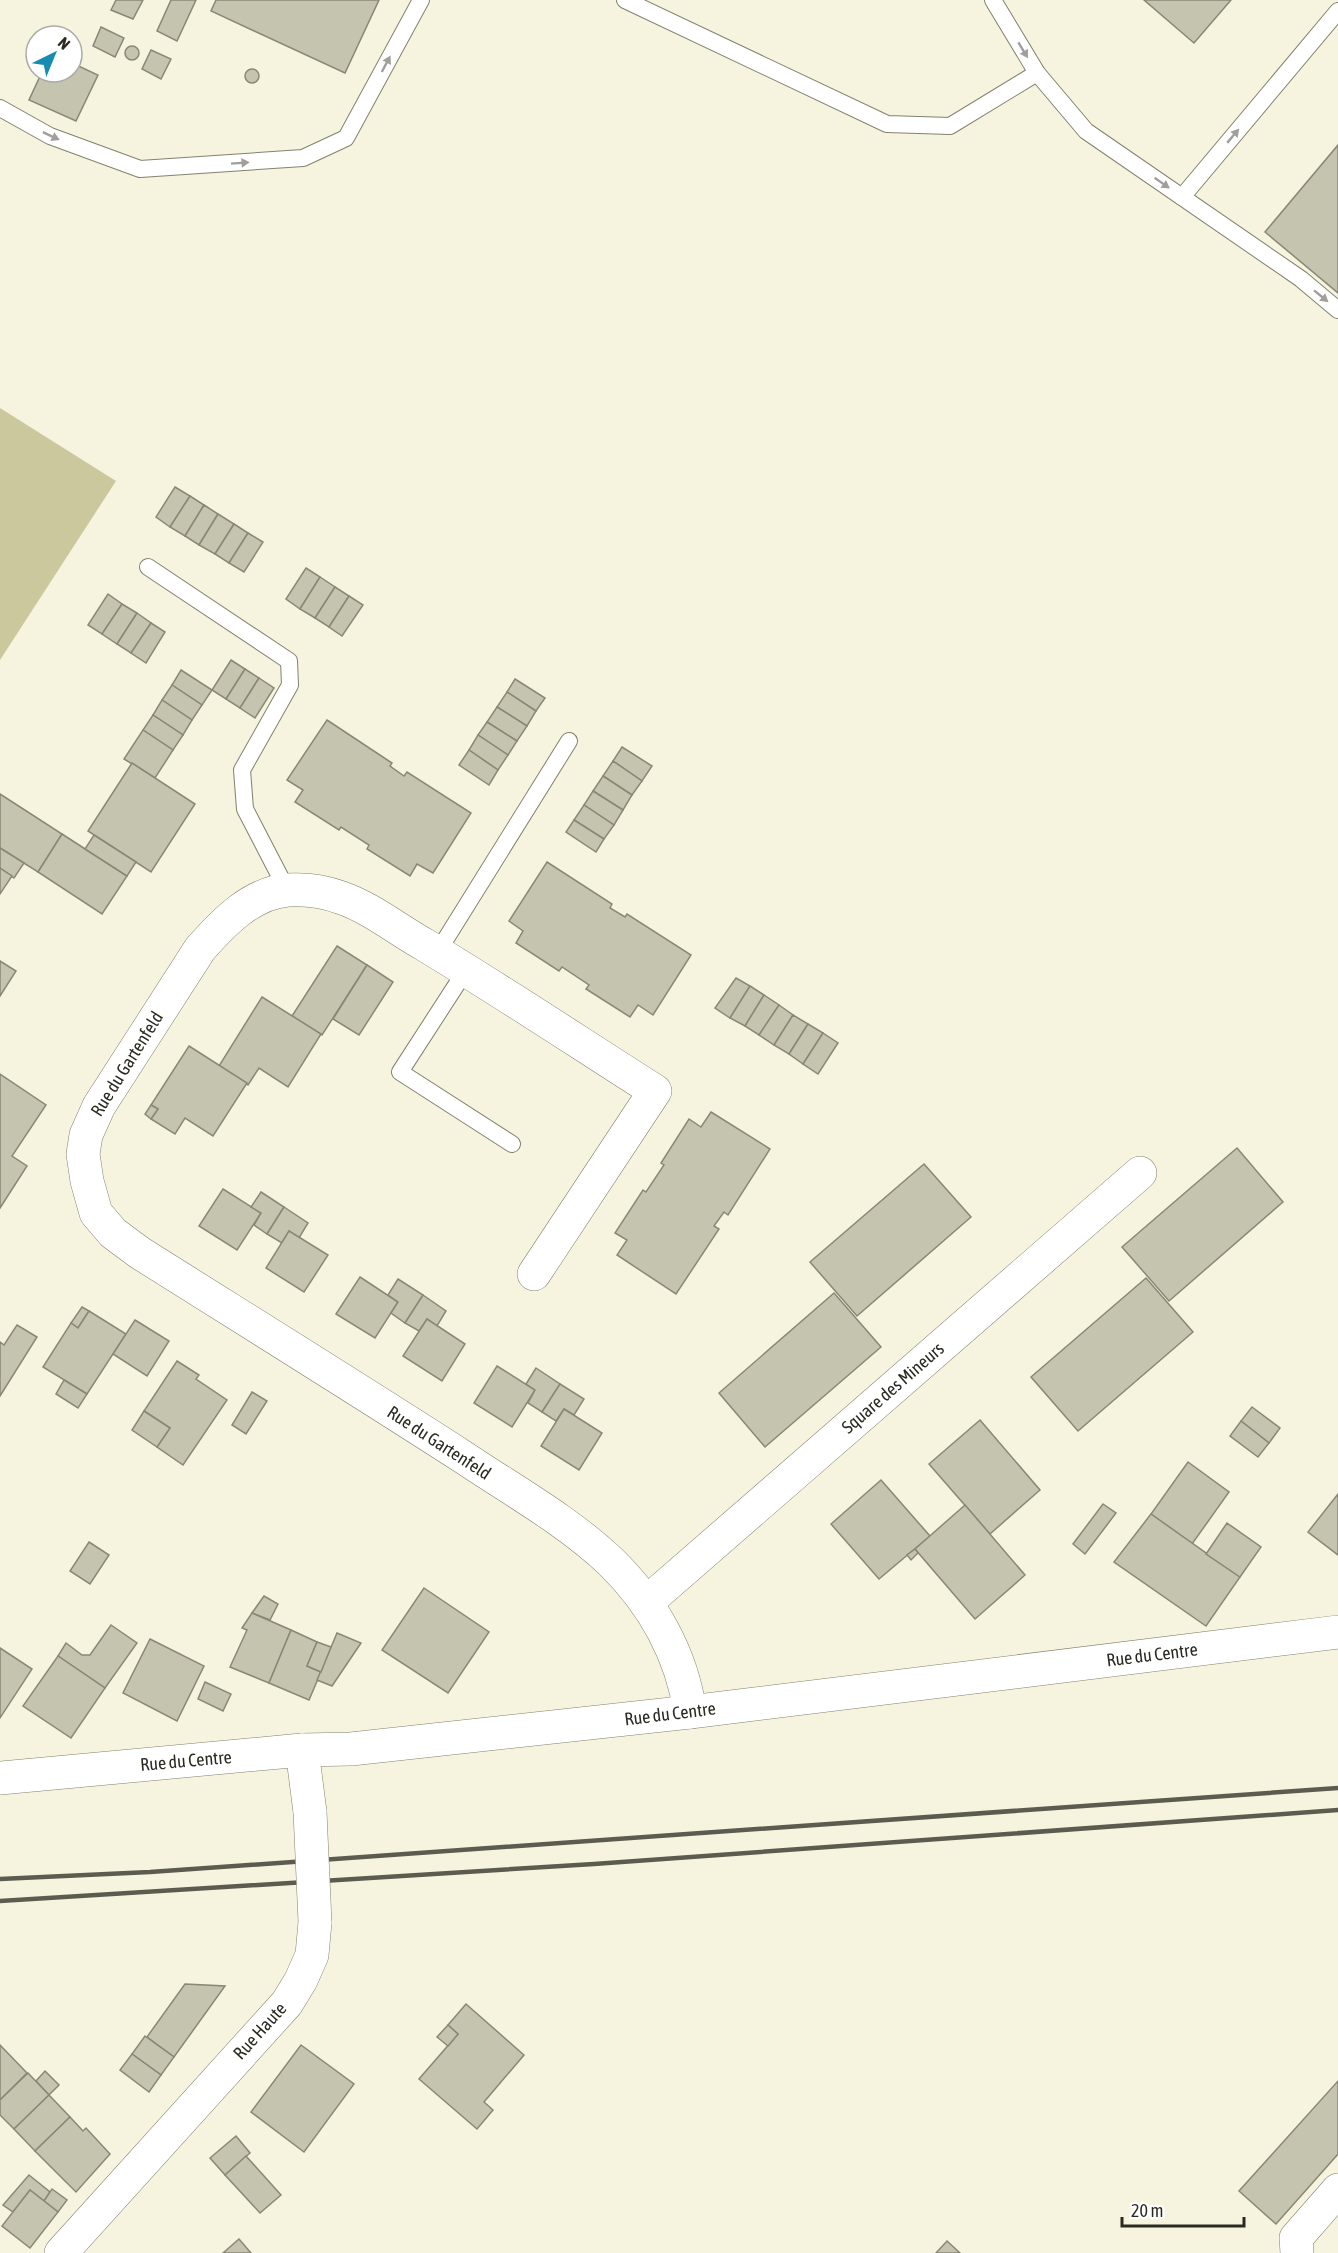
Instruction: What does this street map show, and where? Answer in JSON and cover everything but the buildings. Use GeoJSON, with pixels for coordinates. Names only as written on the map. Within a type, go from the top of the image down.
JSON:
{"type":"FeatureCollection","features":[{"type":"Feature","properties":{"kind":"street","name":"Rue du Gartenfeld"},"geometry":{"type":"LineString","coordinates":[[534,1274],[655,1091],[466,970],[342,898],[319,892],[287,890],[265,896],[239,910],[219,927],[200,949],[99,1106],[86,1135],[83,1154],[87,1181],[96,1213],[113,1233],[140,1253],[435,1439],[574,1532],[612,1562],[646,1603],[663,1628],[676,1657],[687,1692],[690,1712]]}},
{"type":"Feature","properties":{"kind":"street","name":"Square des Mineurs"},"geometry":{"type":"LineString","coordinates":[[646,1603],[1140,1173]]}},
{"type":"Feature","properties":{"kind":"street","name":"Rue du Centre"},"geometry":{"type":"LineString","coordinates":[[0,1778],[302,1750],[351,1749],[690,1712],[1338,1632]]}},
{"type":"Feature","properties":{"kind":"street","name":"Rue Haute"},"geometry":{"type":"LineString","coordinates":[[62,2253],[287,2003],[301,1980],[312,1955],[315,1922],[310,1812],[302,1750]]}},
{"type":"Feature","properties":{"kind":"street"},"geometry":{"type":"LineString","coordinates":[[1297,2253],[1296,2238],[1338,2190]]}},
{"type":"Feature","properties":{"kind":"lane"},"geometry":{"type":"LineString","coordinates":[[0,108],[50,136],[140,170],[303,158],[346,138],[421,0]]}},
{"type":"Feature","properties":{"kind":"lane"},"geometry":{"type":"LineString","coordinates":[[626,0],[887,124],[950,126],[1037,73]]}},
{"type":"Feature","properties":{"kind":"lane"},"geometry":{"type":"LineString","coordinates":[[993,0],[1037,73],[1086,130],[1301,279],[1338,310]]}},
{"type":"Feature","properties":{"kind":"lane"},"geometry":{"type":"LineString","coordinates":[[1182,197],[1338,11]]}},
{"type":"Feature","properties":{"kind":"lane"},"geometry":{"type":"LineString","coordinates":[[148,567],[289,661],[290,685],[242,770],[245,809],[287,890]]}},
{"type":"Feature","properties":{"kind":"lane"},"geometry":{"type":"LineString","coordinates":[[436,952],[569,741]]}},
{"type":"Feature","properties":{"kind":"lane"},"geometry":{"type":"LineString","coordinates":[[466,970],[400,1072],[512,1144]]}},
{"type":"Feature","properties":{"kind":"shaded area"},"geometry":{"type":"Polygon","coordinates":[[[0,408],[116,481],[0,660],[0,408]]]}},
{"type":"Feature","properties":{"kind":"railway"},"geometry":{"type":"LineString","coordinates":[[0,1879],[150,1872],[1338,1788]]}},
{"type":"Feature","properties":{"kind":"railway"},"geometry":{"type":"LineString","coordinates":[[0,1901],[594,1864],[1338,1810]]}}]}
